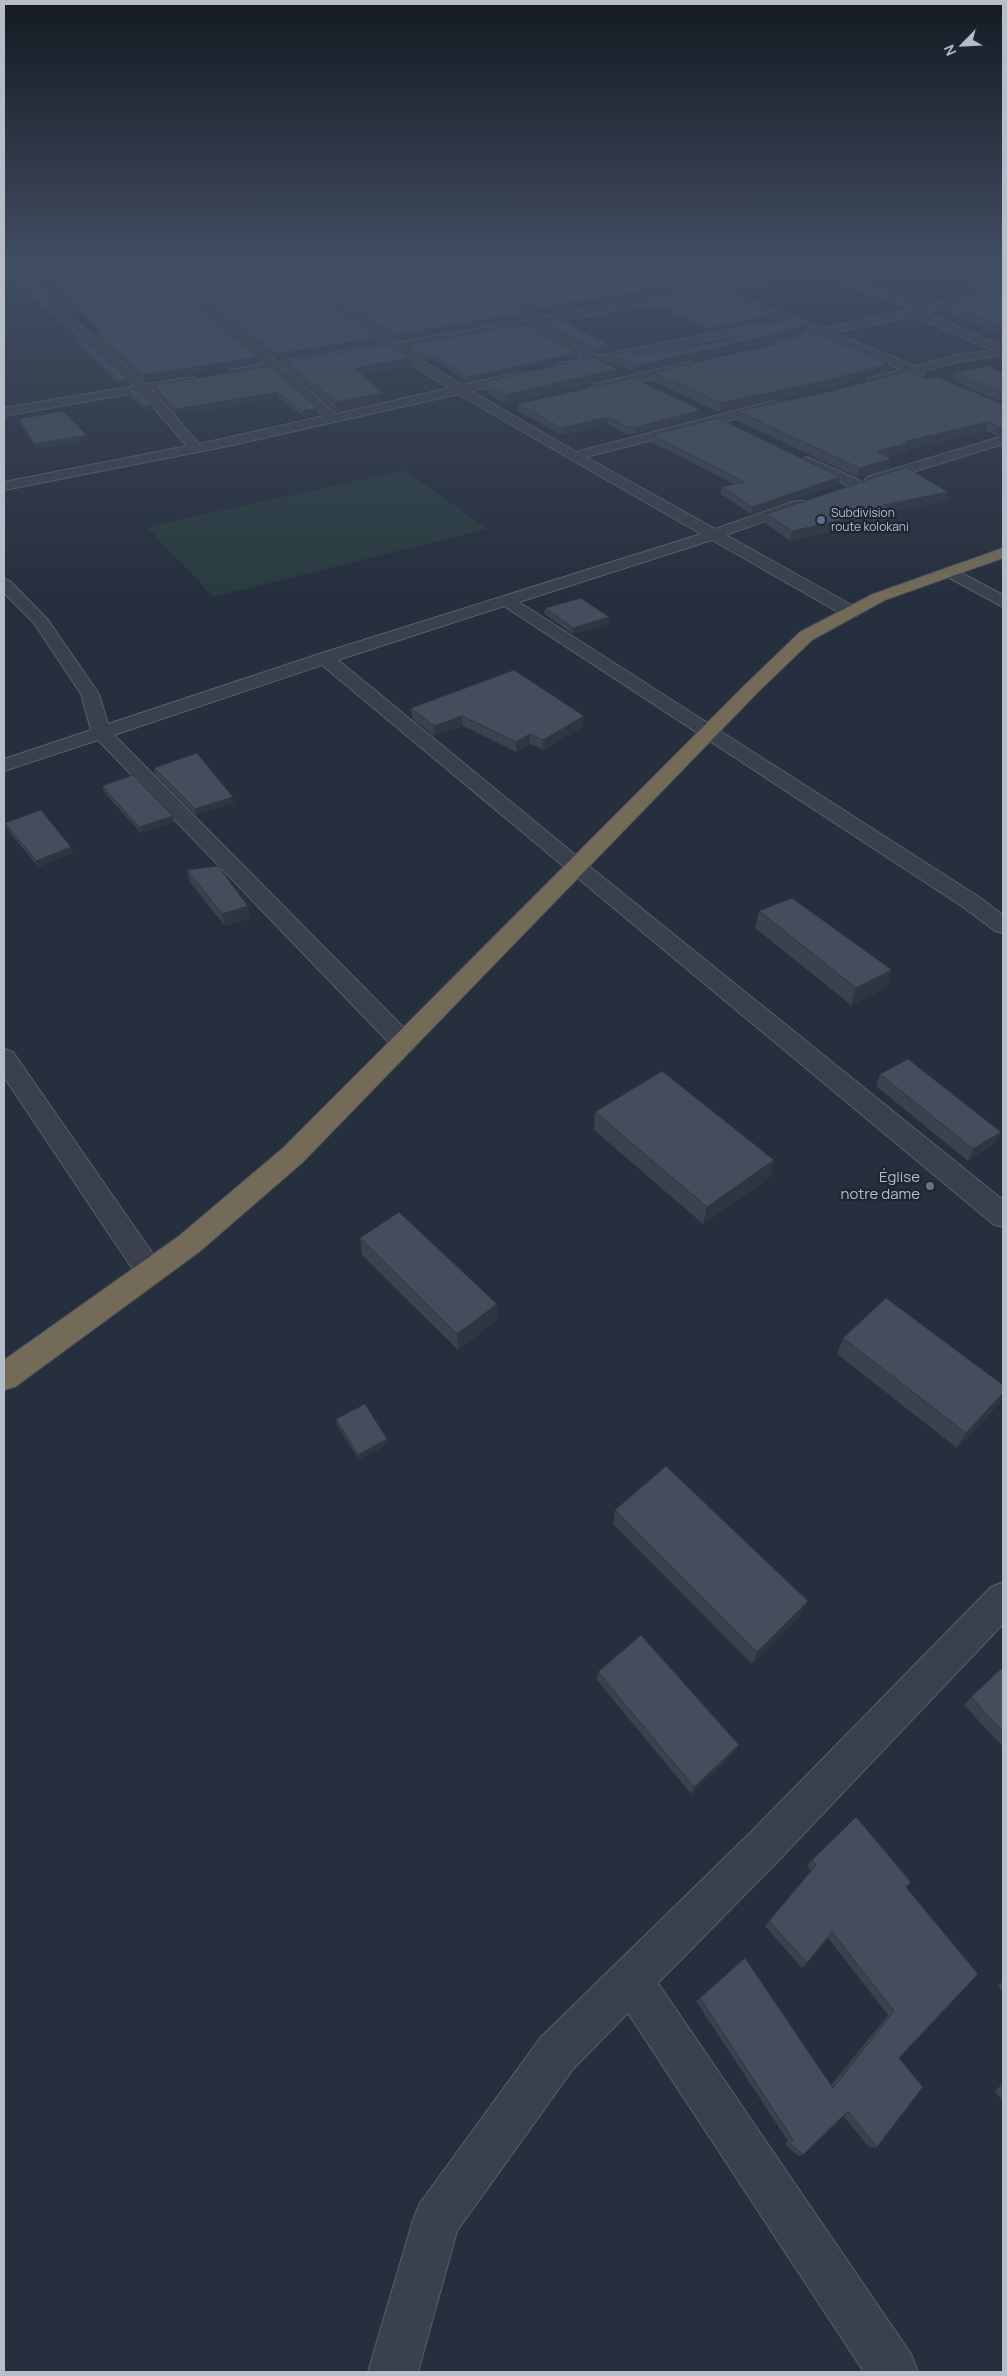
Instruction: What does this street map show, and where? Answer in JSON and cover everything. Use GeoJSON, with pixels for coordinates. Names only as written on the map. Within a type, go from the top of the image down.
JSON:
{"type":"FeatureCollection","features":[{"type":"Feature","properties":{"kind":"highway"},"geometry":{"type":"LineString","coordinates":[[4,1377],[189,1244],[293,1155],[806,636],[879,597],[1003,553]]}},
{"type":"Feature","properties":{"kind":"street"},"geometry":{"type":"LineString","coordinates":[[128,375],[142,387],[196,448]]}},
{"type":"Feature","properties":{"kind":"street"},"geometry":{"type":"LineString","coordinates":[[284,375],[333,418]]}},
{"type":"Feature","properties":{"kind":"street"},"geometry":{"type":"LineString","coordinates":[[436,375],[494,411],[851,612]]}},
{"type":"Feature","properties":{"kind":"street"},"geometry":{"type":"LineString","coordinates":[[4,486],[196,448],[524,375]]}},
{"type":"Feature","properties":{"kind":"street"},"geometry":{"type":"LineString","coordinates":[[626,375],[652,387]]}},
{"type":"Feature","properties":{"kind":"street"},"geometry":{"type":"LineString","coordinates":[[588,390],[652,375]]}},
{"type":"Feature","properties":{"kind":"street"},"geometry":{"type":"LineString","coordinates":[[858,385],[895,375]]}},
{"type":"Feature","properties":{"kind":"street"},"geometry":{"type":"LineString","coordinates":[[924,375],[931,378]]}},
{"type":"Feature","properties":{"kind":"street"},"geometry":{"type":"LineString","coordinates":[[4,412],[199,378]]}},
{"type":"Feature","properties":{"kind":"street"},"geometry":{"type":"LineString","coordinates":[[575,456],[784,403]]}},
{"type":"Feature","properties":{"kind":"street"},"geometry":{"type":"LineString","coordinates":[[494,411],[513,407]]}},
{"type":"Feature","properties":{"kind":"street"},"geometry":{"type":"LineString","coordinates":[[702,412],[736,428]]}},
{"type":"Feature","properties":{"kind":"street"},"geometry":{"type":"LineString","coordinates":[[838,491],[1003,440]]}},
{"type":"Feature","properties":{"kind":"street"},"geometry":{"type":"LineString","coordinates":[[796,456],[856,484]]}},
{"type":"Feature","properties":{"kind":"street"},"geometry":{"type":"LineString","coordinates":[[4,765],[325,658],[713,535],[811,500]]}},
{"type":"Feature","properties":{"kind":"street"},"geometry":{"type":"LineString","coordinates":[[950,572],[1003,602]]}},
{"type":"Feature","properties":{"kind":"street"},"geometry":{"type":"LineString","coordinates":[[4,584],[40,620],[90,694],[101,732],[404,1043]]}},
{"type":"Feature","properties":{"kind":"street"},"geometry":{"type":"LineString","coordinates":[[507,600],[972,902],[1003,926]]}},
{"type":"Feature","properties":{"kind":"street"},"geometry":{"type":"LineString","coordinates":[[325,658],[576,868],[1003,1216]]}},
{"type":"Feature","properties":{"kind":"street"},"geometry":{"type":"LineString","coordinates":[[4,1058],[150,1272]]}},
{"type":"Feature","properties":{"kind":"street"},"geometry":{"type":"LineString","coordinates":[[393,2372],[436,2220],[557,2053],[764,1846],[1003,1600]]}},
{"type":"Feature","properties":{"kind":"street"},"geometry":{"type":"LineString","coordinates":[[630,1979],[893,2372]]}},
{"type":"Feature","properties":{"kind":"shaded area"},"geometry":{"type":"Polygon","coordinates":[[[405,470],[487,529],[213,597],[147,527],[405,470]]]}},
{"type":"Feature","properties":{"kind":"building"},"geometry":{"type":"Polygon","coordinates":[[[112,375],[123,375],[128,379],[118,381],[112,375]]]}},
{"type":"Feature","properties":{"kind":"building"},"geometry":{"type":"Polygon","coordinates":[[[216,375],[280,375],[318,408],[303,411],[277,392],[175,409],[154,385],[216,375]]]}},
{"type":"Feature","properties":{"kind":"building"},"geometry":{"type":"Polygon","coordinates":[[[303,375],[363,375],[383,393],[336,402],[303,375]]]}},
{"type":"Feature","properties":{"kind":"building"},"geometry":{"type":"Polygon","coordinates":[[[514,375],[592,375],[505,395],[483,382],[514,375]]]}},
{"type":"Feature","properties":{"kind":"building"},"geometry":{"type":"Polygon","coordinates":[[[659,375],[848,375],[829,380],[720,403],[659,375]]]}},
{"type":"Feature","properties":{"kind":"building"},"geometry":{"type":"Polygon","coordinates":[[[893,375],[918,375],[928,379],[937,377],[1003,404],[1003,427],[988,422],[906,441],[909,443],[877,451],[891,459],[859,468],[737,411],[832,391],[893,375]]]}},
{"type":"Feature","properties":{"kind":"building"},"geometry":{"type":"Polygon","coordinates":[[[960,375],[1003,375],[1003,393],[960,375]]]}},
{"type":"Feature","properties":{"kind":"building"},"geometry":{"type":"Polygon","coordinates":[[[633,378],[701,410],[637,427],[627,427],[608,417],[562,428],[518,404],[633,378]]]}},
{"type":"Feature","properties":{"kind":"building"},"geometry":{"type":"Polygon","coordinates":[[[137,388],[152,405],[144,406],[127,390],[137,388]]]}},
{"type":"Feature","properties":{"kind":"building"},"geometry":{"type":"Polygon","coordinates":[[[63,411],[87,435],[35,444],[19,419],[63,411]]]}},
{"type":"Feature","properties":{"kind":"building"},"geometry":{"type":"Polygon","coordinates":[[[718,418],[840,477],[752,507],[722,487],[744,482],[652,435],[718,418]]]}},
{"type":"Feature","properties":{"kind":"building"},"geometry":{"type":"Polygon","coordinates":[[[906,467],[948,492],[883,505],[891,509],[792,531],[766,514],[906,467]]]}},
{"type":"Feature","properties":{"kind":"building"},"geometry":{"type":"Polygon","coordinates":[[[581,598],[609,617],[573,628],[545,608],[581,598]]]}},
{"type":"Feature","properties":{"kind":"building"},"geometry":{"type":"Polygon","coordinates":[[[514,670],[584,716],[543,740],[530,734],[516,742],[462,716],[434,726],[411,708],[514,670]]]}},
{"type":"Feature","properties":{"kind":"building"},"geometry":{"type":"Polygon","coordinates":[[[197,753],[233,797],[195,809],[154,768],[197,753]]]}},
{"type":"Feature","properties":{"kind":"building"},"geometry":{"type":"Polygon","coordinates":[[[133,775],[173,816],[139,827],[102,786],[133,775]]]}},
{"type":"Feature","properties":{"kind":"building"},"geometry":{"type":"Polygon","coordinates":[[[41,810],[71,847],[36,861],[5,823],[41,810]]]}},
{"type":"Feature","properties":{"kind":"building"},"geometry":{"type":"Polygon","coordinates":[[[218,866],[248,906],[222,914],[187,870],[218,866]]]}},
{"type":"Feature","properties":{"kind":"building"},"geometry":{"type":"Polygon","coordinates":[[[792,898],[892,970],[856,988],[759,911],[792,898]]]}},
{"type":"Feature","properties":{"kind":"building"},"geometry":{"type":"Polygon","coordinates":[[[908,1059],[1001,1132],[973,1149],[880,1074],[908,1059]]]}},
{"type":"Feature","properties":{"kind":"building"},"geometry":{"type":"Polygon","coordinates":[[[662,1071],[774,1160],[707,1207],[595,1112],[662,1071]]]}},
{"type":"Feature","properties":{"kind":"building"},"geometry":{"type":"Polygon","coordinates":[[[399,1212],[497,1304],[457,1334],[360,1238],[399,1212]]]}},
{"type":"Feature","properties":{"kind":"building"},"geometry":{"type":"Polygon","coordinates":[[[886,1298],[1003,1385],[1003,1393],[966,1433],[843,1338],[886,1298]]]}},
{"type":"Feature","properties":{"kind":"building"},"geometry":{"type":"Polygon","coordinates":[[[365,1404],[387,1439],[358,1455],[336,1419],[365,1404]]]}},
{"type":"Feature","properties":{"kind":"building"},"geometry":{"type":"Polygon","coordinates":[[[666,1466],[808,1601],[757,1652],[615,1510],[666,1466]]]}},
{"type":"Feature","properties":{"kind":"building"},"geometry":{"type":"Polygon","coordinates":[[[641,1635],[739,1745],[694,1787],[598,1672],[641,1635]]]}},
{"type":"Feature","properties":{"kind":"building"},"geometry":{"type":"Polygon","coordinates":[[[1003,1667],[1003,1732],[971,1697],[1003,1667]]]}},
{"type":"Feature","properties":{"kind":"building"},"geometry":{"type":"Polygon","coordinates":[[[856,1817],[911,1882],[906,1887],[978,1974],[899,2058],[923,2087],[877,2147],[848,2111],[803,2155],[790,2143],[793,2140],[700,1998],[745,1958],[833,2088],[894,2011],[832,1932],[807,1963],[769,1921],[816,1865],[812,1860],[856,1817]]]}},
{"type":"Feature","properties":{"kind":"place","name":"Subdivision route kolokani"},"geometry":{"type":"Point","coordinates":[821,520]}},
{"type":"Feature","properties":{"kind":"place","name":"Église notre dame"},"geometry":{"type":"Point","coordinates":[930,1186]}}]}
